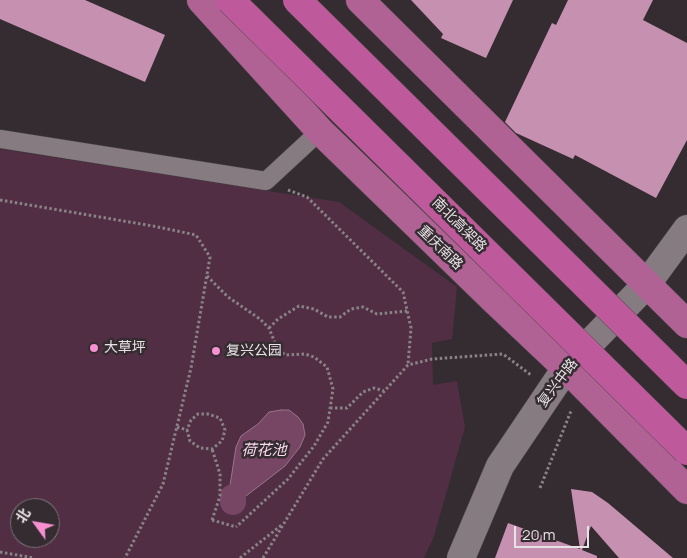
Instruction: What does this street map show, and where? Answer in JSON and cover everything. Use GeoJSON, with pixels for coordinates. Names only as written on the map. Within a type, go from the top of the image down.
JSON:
{"type":"FeatureCollection","features":[{"type":"Feature","properties":{"kind":"highway","name":"南北高架路"},"geometry":{"type":"LineString","coordinates":[[230,0],[687,451]]}},
{"type":"Feature","properties":{"kind":"highway"},"geometry":{"type":"LineString","coordinates":[[297,0],[687,385]]}},
{"type":"Feature","properties":{"kind":"main road","name":"重庆南路"},"geometry":{"type":"LineString","coordinates":[[201,0],[320,131],[490,304],[566,368],[687,490]]}},
{"type":"Feature","properties":{"kind":"main road"},"geometry":{"type":"LineString","coordinates":[[360,0],[687,324]]}},
{"type":"Feature","properties":{"kind":"main road","name":"复兴中路"},"geometry":{"type":"LineString","coordinates":[[461,558],[500,466],[566,368],[646,285],[687,229]]}},
{"type":"Feature","properties":{"kind":"street"},"geometry":{"type":"LineString","coordinates":[[0,139],[266,181],[320,131]]}},
{"type":"Feature","properties":{"kind":"path"},"geometry":{"type":"LineString","coordinates":[[266,181],[307,197],[403,292],[411,328],[408,365]]}},
{"type":"Feature","properties":{"kind":"path"},"geometry":{"type":"LineString","coordinates":[[0,200],[196,235],[210,257],[191,368],[163,484],[125,558]]}},
{"type":"Feature","properties":{"kind":"path"},"geometry":{"type":"LineString","coordinates":[[206,276],[228,296],[260,319],[269,328],[277,348],[285,355],[305,354],[314,357],[327,368],[333,389],[328,422],[314,446],[288,479],[236,527],[212,520],[220,496],[220,474],[212,449]]}},
{"type":"Feature","properties":{"kind":"path"},"geometry":{"type":"LineString","coordinates":[[269,328],[278,319],[299,306],[314,308],[328,317],[340,317],[351,309],[363,307],[377,314],[407,311]]}},
{"type":"Feature","properties":{"kind":"path"},"geometry":{"type":"LineString","coordinates":[[263,558],[323,459],[408,365],[432,359]]}},
{"type":"Feature","properties":{"kind":"path"},"geometry":{"type":"LineString","coordinates":[[330,408],[347,408],[363,392],[374,388],[384,391]]}},
{"type":"Feature","properties":{"kind":"path"},"geometry":{"type":"LineString","coordinates":[[198,414],[208,414],[220,418],[225,430],[222,441],[212,449],[200,448],[190,441],[188,430],[191,420],[198,414]]}},
{"type":"Feature","properties":{"kind":"path"},"geometry":{"type":"LineString","coordinates":[[177,427],[188,430]]}},
{"type":"Feature","properties":{"kind":"path"},"geometry":{"type":"LineString","coordinates":[[240,558],[284,523]]}},
{"type":"Feature","properties":{"kind":"path"},"geometry":{"type":"LineString","coordinates":[[0,552],[34,558]]}},
{"type":"Feature","properties":{"kind":"shaded area","name":"复兴公园"},"geometry":{"type":"Polygon","coordinates":[[[0,149],[339,202],[457,287],[452,339],[432,343],[433,385],[457,381],[465,427],[434,536],[424,558],[0,558],[0,149]]]}},
{"type":"Feature","properties":{"kind":"water","name":"荷花池"},"geometry":{"type":"Polygon","coordinates":[[[289,410],[303,424],[305,435],[300,447],[285,466],[242,499],[233,497],[229,492],[236,447],[241,436],[258,424],[269,412],[289,410]]]}},
{"type":"Feature","properties":{"kind":"building"},"geometry":{"type":"Polygon","coordinates":[[[0,0],[85,0],[165,35],[145,82],[0,19],[0,0]]]}},
{"type":"Feature","properties":{"kind":"building"},"geometry":{"type":"Polygon","coordinates":[[[411,0],[513,0],[486,58],[441,38],[443,34],[411,0]]]}},
{"type":"Feature","properties":{"kind":"building"},"geometry":{"type":"Polygon","coordinates":[[[568,0],[653,0],[643,20],[687,43],[687,140],[656,198],[575,155],[573,159],[516,133],[505,122],[552,23],[556,25],[568,0]]]}},
{"type":"Feature","properties":{"kind":"building"},"geometry":{"type":"Polygon","coordinates":[[[571,489],[592,492],[608,503],[673,558],[619,558],[591,526],[582,550],[597,556],[597,558],[495,558],[508,523],[580,549],[571,489]]]}},
{"type":"Feature","properties":{"kind":"waterway"},"geometry":{"type":"LineString","coordinates":[[233,497],[233,502]]}},
{"type":"Feature","properties":{"kind":"place","name":"大草坪"},"geometry":{"type":"Point","coordinates":[94,348]}},
{"type":"Feature","properties":{"kind":"place","name":"复兴公园"},"geometry":{"type":"Point","coordinates":[216,351]}}]}
